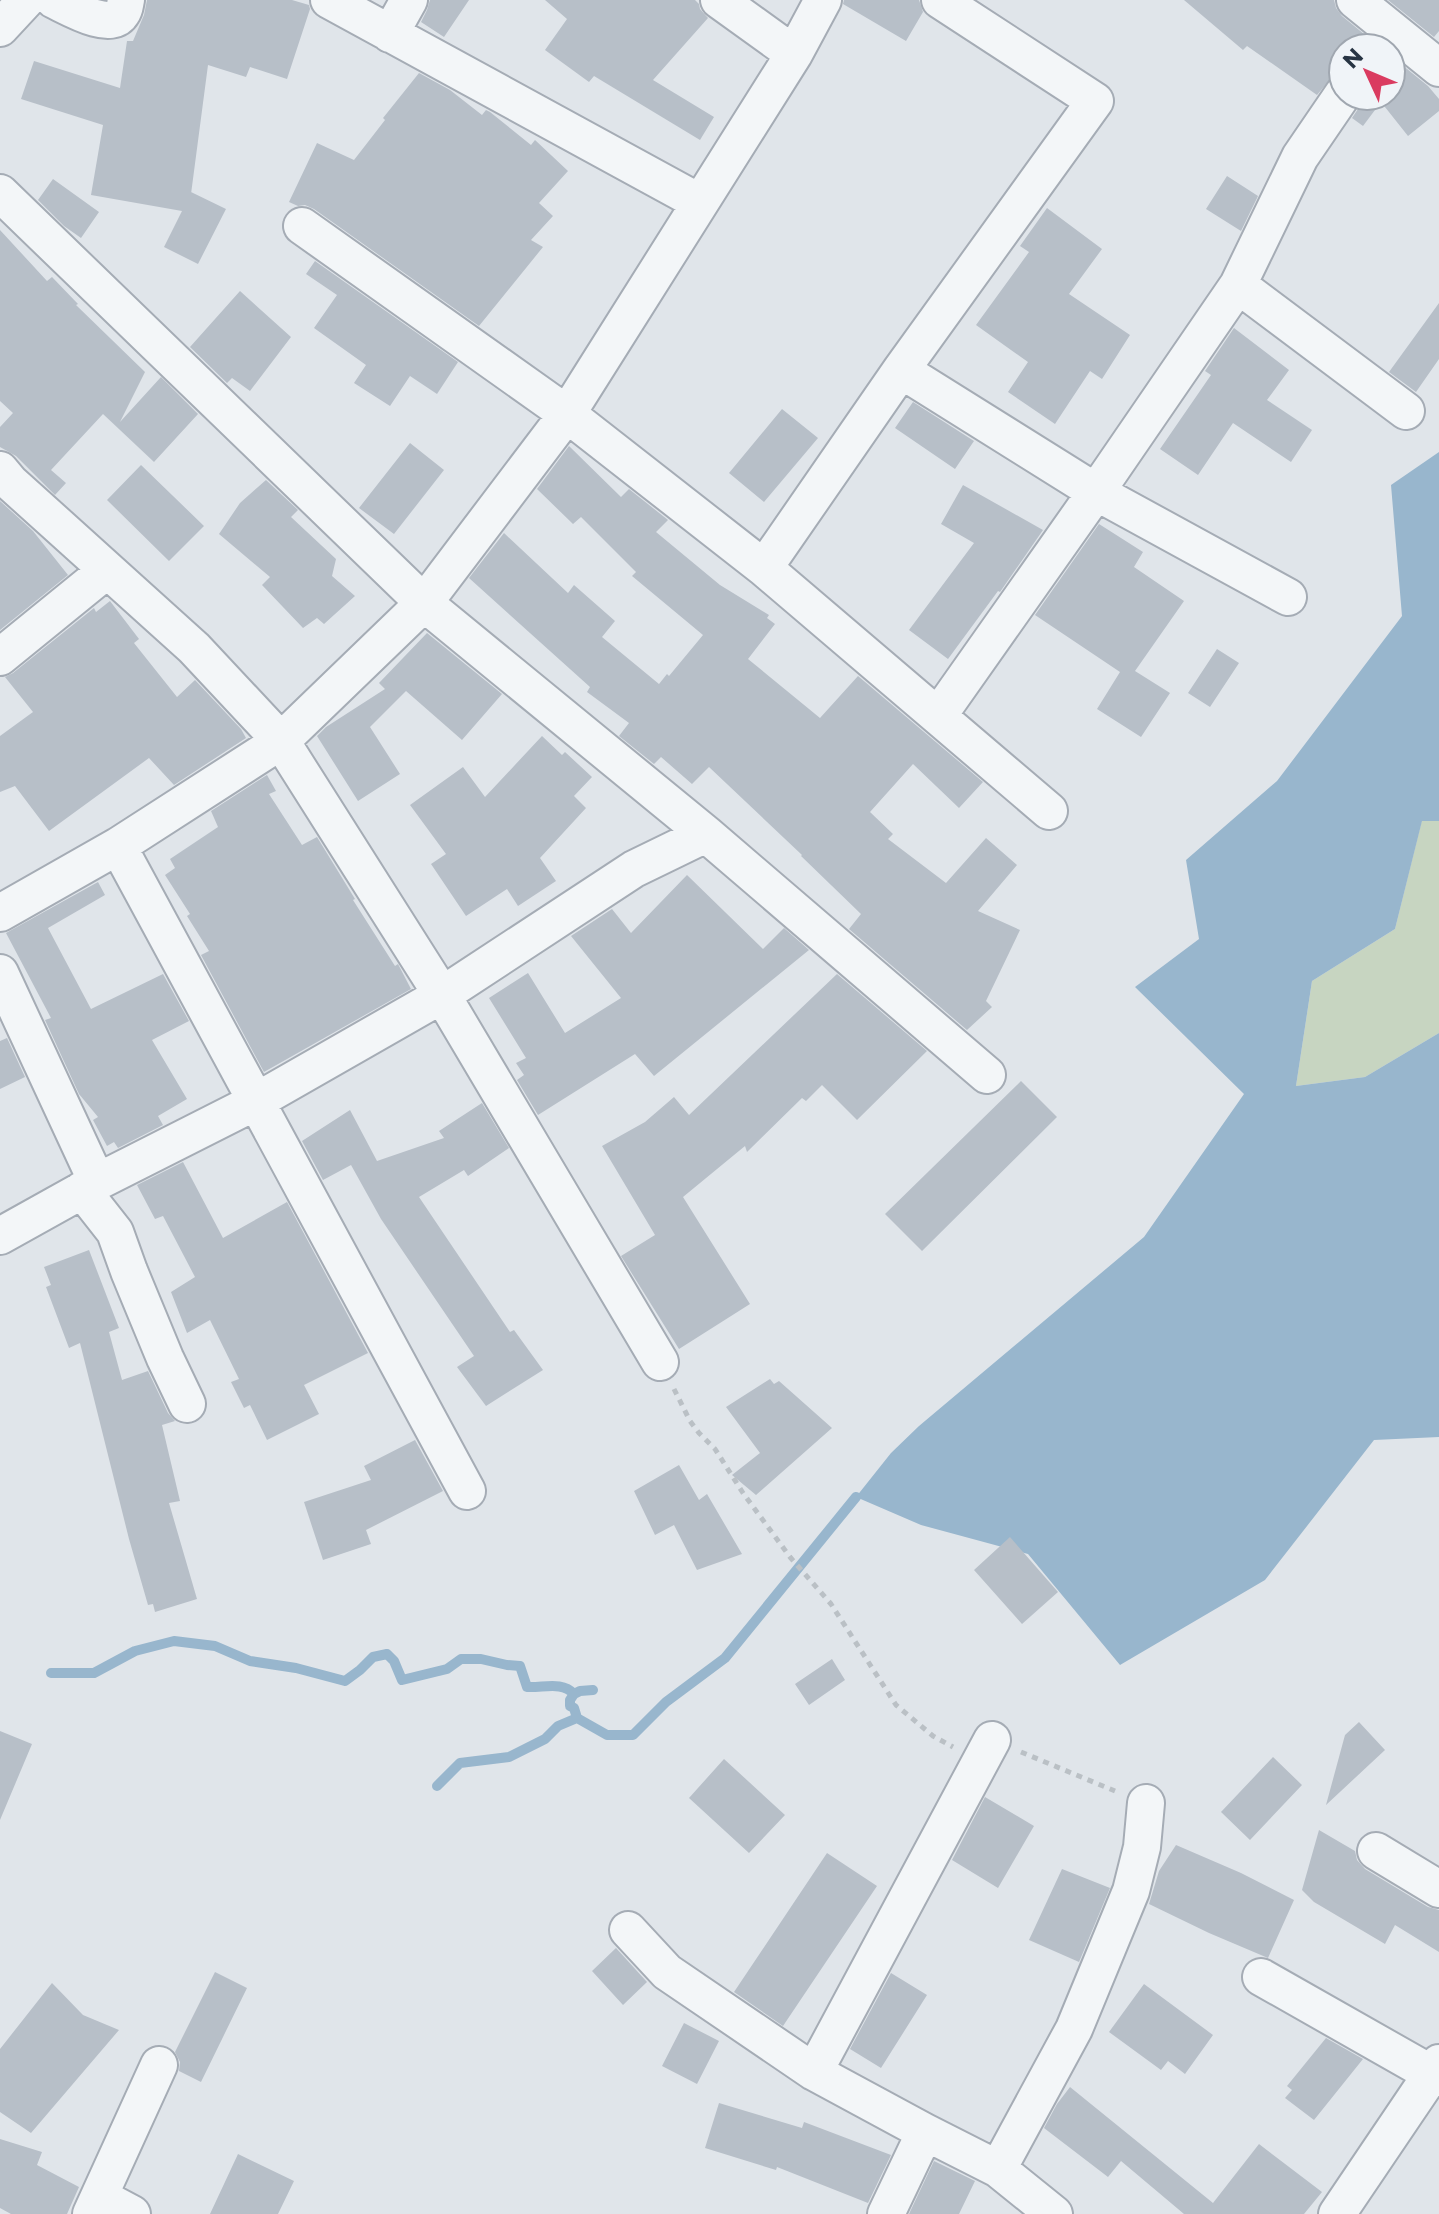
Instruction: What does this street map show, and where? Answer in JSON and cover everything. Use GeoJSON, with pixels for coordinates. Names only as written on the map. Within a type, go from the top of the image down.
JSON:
{"type":"FeatureCollection","features":[{"type":"Feature","properties":{"kind":"street"},"geometry":{"type":"LineString","coordinates":[[0,28],[26,0]]}},
{"type":"Feature","properties":{"kind":"street"},"geometry":{"type":"LineString","coordinates":[[54,0],[104,21],[114,21],[122,14],[126,0]]}},
{"type":"Feature","properties":{"kind":"street"},"geometry":{"type":"LineString","coordinates":[[329,0],[699,202]]}},
{"type":"Feature","properties":{"kind":"street"},"geometry":{"type":"LineString","coordinates":[[390,34],[409,0]]}},
{"type":"Feature","properties":{"kind":"street"},"geometry":{"type":"LineString","coordinates":[[719,0],[794,54]]}},
{"type":"Feature","properties":{"kind":"street"},"geometry":{"type":"LineString","coordinates":[[0,913],[118,846],[281,741],[424,603],[567,414],[794,54],[823,0]]}},
{"type":"Feature","properties":{"kind":"street"},"geometry":{"type":"LineString","coordinates":[[764,568],[901,370],[1095,101],[940,0]]}},
{"type":"Feature","properties":{"kind":"street"},"geometry":{"type":"LineString","coordinates":[[1355,0],[1378,32]]}},
{"type":"Feature","properties":{"kind":"street"},"geometry":{"type":"LineString","coordinates":[[1407,51],[1439,68]]}},
{"type":"Feature","properties":{"kind":"street"},"geometry":{"type":"LineString","coordinates":[[938,716],[1238,285],[1300,157],[1331,112]]}},
{"type":"Feature","properties":{"kind":"street"},"geometry":{"type":"LineString","coordinates":[[0,193],[424,603],[706,834],[987,1075]]}},
{"type":"Feature","properties":{"kind":"street"},"geometry":{"type":"LineString","coordinates":[[302,226],[567,414],[764,568],[1049,811]]}},
{"type":"Feature","properties":{"kind":"street"},"geometry":{"type":"LineString","coordinates":[[1238,285],[1406,411]]}},
{"type":"Feature","properties":{"kind":"street"},"geometry":{"type":"LineString","coordinates":[[901,370],[1096,492],[1288,597]]}},
{"type":"Feature","properties":{"kind":"street"},"geometry":{"type":"LineString","coordinates":[[0,470],[194,648],[281,741],[442,995],[660,1362]]}},
{"type":"Feature","properties":{"kind":"street"},"geometry":{"type":"LineString","coordinates":[[0,657],[107,570]]}},
{"type":"Feature","properties":{"kind":"street"},"geometry":{"type":"LineString","coordinates":[[0,1236],[89,1186],[255,1102],[442,995],[634,869],[706,834]]}},
{"type":"Feature","properties":{"kind":"street"},"geometry":{"type":"LineString","coordinates":[[118,846],[467,1491]]}},
{"type":"Feature","properties":{"kind":"street"},"geometry":{"type":"LineString","coordinates":[[0,973],[89,1186],[115,1232],[187,1404]]}},
{"type":"Feature","properties":{"kind":"street"},"geometry":{"type":"LineString","coordinates":[[814,2072],[992,1740]]}},
{"type":"Feature","properties":{"kind":"street"},"geometry":{"type":"LineString","coordinates":[[998,2169],[1074,2029],[1131,1891],[1142,1847],[1146,1803]]}},
{"type":"Feature","properties":{"kind":"street"},"geometry":{"type":"LineString","coordinates":[[1376,1851],[1439,1889]]}},
{"type":"Feature","properties":{"kind":"street"},"geometry":{"type":"LineString","coordinates":[[628,1930],[667,1972],[814,2072],[998,2169],[1041,2210]]}},
{"type":"Feature","properties":{"kind":"street"},"geometry":{"type":"LineString","coordinates":[[1261,1977],[1437,2071],[1337,2214]]}},
{"type":"Feature","properties":{"kind":"street"},"geometry":{"type":"LineString","coordinates":[[132,2214],[95,2206],[159,2065]]}},
{"type":"Feature","properties":{"kind":"street"},"geometry":{"type":"LineString","coordinates":[[886,2214],[925,2132]]}},
{"type":"Feature","properties":{"kind":"path"},"geometry":{"type":"LineString","coordinates":[[660,1362],[690,1421],[715,1449],[790,1557],[831,1604],[896,1705],[933,1736],[960,1752],[992,1740],[1146,1803]]}},
{"type":"Feature","properties":{"kind":"green space"},"geometry":{"type":"Polygon","coordinates":[[[1422,820],[1439,821],[1439,1033],[1365,1077],[1296,1086],[1312,981],[1395,929],[1422,820]]]}},
{"type":"Feature","properties":{"kind":"water"},"geometry":{"type":"Polygon","coordinates":[[[1439,452],[1439,821],[1422,821],[1395,929],[1312,981],[1296,1086],[1365,1077],[1439,1033],[1439,1437],[1374,1440],[1265,1580],[1120,1665],[1028,1554],[921,1525],[856,1497],[891,1453],[919,1426],[1144,1237],[1244,1094],[1135,987],[1199,939],[1186,860],[1277,781],[1402,616],[1391,485],[1439,452]]]}},
{"type":"Feature","properties":{"kind":"building"},"geometry":{"type":"Polygon","coordinates":[[[147,0],[292,0],[309,5],[310,9],[287,79],[250,67],[246,77],[208,65],[191,192],[226,209],[198,264],[164,247],[182,211],[91,195],[103,125],[21,99],[34,61],[120,88],[127,41],[133,41],[147,0]]]}},
{"type":"Feature","properties":{"kind":"building"},"geometry":{"type":"Polygon","coordinates":[[[430,0],[469,0],[444,37],[421,22],[430,0]]]}},
{"type":"Feature","properties":{"kind":"building"},"geometry":{"type":"Polygon","coordinates":[[[545,0],[695,0],[708,18],[653,80],[714,117],[700,140],[594,76],[589,82],[545,50],[567,19],[545,0]]]}},
{"type":"Feature","properties":{"kind":"building"},"geometry":{"type":"Polygon","coordinates":[[[844,0],[919,0],[923,12],[906,41],[843,4],[844,0]]]}},
{"type":"Feature","properties":{"kind":"building"},"geometry":{"type":"Polygon","coordinates":[[[1184,0],[1334,0],[1342,16],[1362,32],[1327,32],[1327,83],[1317,95],[1247,46],[1243,50],[1184,0]]]}},
{"type":"Feature","properties":{"kind":"building"},"geometry":{"type":"Polygon","coordinates":[[[1388,0],[1439,0],[1439,31],[1434,37],[1388,0]]]}},
{"type":"Feature","properties":{"kind":"building"},"geometry":{"type":"Polygon","coordinates":[[[1407,69],[1439,99],[1439,111],[1408,136],[1389,112],[1407,112],[1407,69]]]}},
{"type":"Feature","properties":{"kind":"building"},"geometry":{"type":"Polygon","coordinates":[[[419,73],[450,90],[482,115],[486,110],[490,112],[531,145],[535,140],[568,171],[539,203],[553,216],[531,240],[543,247],[479,326],[314,209],[289,202],[317,143],[354,160],[419,73]]]}},
{"type":"Feature","properties":{"kind":"building"},"geometry":{"type":"Polygon","coordinates":[[[1356,112],[1374,112],[1363,126],[1352,118],[1356,112]]]}},
{"type":"Feature","properties":{"kind":"building"},"geometry":{"type":"Polygon","coordinates":[[[1227,176],[1258,196],[1241,231],[1206,209],[1227,176]]]}},
{"type":"Feature","properties":{"kind":"building"},"geometry":{"type":"Polygon","coordinates":[[[53,179],[99,212],[81,238],[38,200],[53,179]]]}},
{"type":"Feature","properties":{"kind":"building"},"geometry":{"type":"Polygon","coordinates":[[[1047,208],[1102,249],[1069,294],[1130,335],[1102,379],[1090,371],[1055,424],[1008,392],[1028,362],[976,325],[1029,252],[1020,246],[1047,208]]]}},
{"type":"Feature","properties":{"kind":"building"},"geometry":{"type":"Polygon","coordinates":[[[0,230],[47,281],[52,277],[76,305],[145,372],[120,422],[161,377],[198,414],[154,462],[103,414],[51,470],[66,483],[55,495],[16,456],[0,447],[0,427],[13,413],[0,401],[0,230]]]}},
{"type":"Feature","properties":{"kind":"building"},"geometry":{"type":"Polygon","coordinates":[[[315,261],[458,362],[437,394],[410,376],[390,406],[354,383],[366,365],[314,328],[337,295],[306,274],[315,261]]]}},
{"type":"Feature","properties":{"kind":"building"},"geometry":{"type":"Polygon","coordinates":[[[240,291],[291,337],[250,391],[232,378],[227,383],[190,347],[240,291]]]}},
{"type":"Feature","properties":{"kind":"building"},"geometry":{"type":"Polygon","coordinates":[[[1439,303],[1439,359],[1416,392],[1389,372],[1439,303]]]}},
{"type":"Feature","properties":{"kind":"building"},"geometry":{"type":"Polygon","coordinates":[[[1234,328],[1289,370],[1267,400],[1312,430],[1291,462],[1233,423],[1198,475],[1160,449],[1211,375],[1205,371],[1234,328]]]}},
{"type":"Feature","properties":{"kind":"building"},"geometry":{"type":"Polygon","coordinates":[[[913,402],[974,441],[955,469],[895,428],[913,402]]]}},
{"type":"Feature","properties":{"kind":"building"},"geometry":{"type":"Polygon","coordinates":[[[782,409],[818,438],[764,502],[729,473],[782,409]]]}},
{"type":"Feature","properties":{"kind":"building"},"geometry":{"type":"Polygon","coordinates":[[[410,443],[444,470],[394,534],[359,508],[410,443]]]}},
{"type":"Feature","properties":{"kind":"building"},"geometry":{"type":"Polygon","coordinates":[[[569,446],[621,497],[629,489],[668,520],[656,532],[720,585],[769,615],[767,618],[775,624],[748,659],[820,718],[858,676],[983,782],[959,808],[913,764],[870,812],[893,834],[888,839],[946,883],[986,838],[1017,865],[978,911],[1020,930],[986,1001],[992,1007],[967,1030],[849,929],[861,914],[709,767],[692,784],[661,757],[654,764],[619,736],[629,723],[587,692],[590,687],[469,578],[504,533],[568,593],[574,585],[615,621],[602,637],[659,684],[703,635],[632,576],[636,572],[581,517],[573,524],[537,489],[569,446]]]}},
{"type":"Feature","properties":{"kind":"building"},"geometry":{"type":"Polygon","coordinates":[[[141,465],[204,526],[169,561],[107,500],[141,465]]]}},
{"type":"Feature","properties":{"kind":"building"},"geometry":{"type":"Polygon","coordinates":[[[266,480],[298,510],[291,517],[336,559],[332,576],[355,596],[324,624],[317,618],[303,628],[262,585],[270,577],[219,534],[240,503],[266,480]]]}},
{"type":"Feature","properties":{"kind":"building"},"geometry":{"type":"Polygon","coordinates":[[[963,485],[1043,530],[948,659],[909,630],[974,543],[941,524],[963,485]]]}},
{"type":"Feature","properties":{"kind":"building"},"geometry":{"type":"Polygon","coordinates":[[[0,501],[33,531],[68,575],[0,630],[0,501]]]}},
{"type":"Feature","properties":{"kind":"building"},"geometry":{"type":"Polygon","coordinates":[[[1099,524],[1143,552],[1134,567],[1184,601],[1135,671],[1170,693],[1141,737],[1097,709],[1120,672],[1035,615],[1099,524]]]}},
{"type":"Feature","properties":{"kind":"building"},"geometry":{"type":"Polygon","coordinates":[[[110,601],[139,639],[134,643],[177,697],[195,680],[246,738],[174,785],[149,758],[49,831],[15,786],[0,792],[0,736],[33,712],[5,677],[94,608],[96,612],[110,601]]]}},
{"type":"Feature","properties":{"kind":"building"},"geometry":{"type":"Polygon","coordinates":[[[427,633],[502,694],[462,740],[406,691],[370,727],[400,774],[358,801],[317,736],[385,689],[379,683],[427,633]]]}},
{"type":"Feature","properties":{"kind":"building"},"geometry":{"type":"Polygon","coordinates":[[[1217,649],[1239,663],[1210,707],[1188,693],[1217,649]]]}},
{"type":"Feature","properties":{"kind":"building"},"geometry":{"type":"Polygon","coordinates":[[[542,736],[592,777],[574,796],[586,808],[540,858],[556,881],[518,906],[507,889],[466,916],[431,864],[446,854],[410,805],[463,767],[485,797],[542,736]]]}},
{"type":"Feature","properties":{"kind":"building"},"geometry":{"type":"Polygon","coordinates":[[[267,775],[276,791],[269,794],[302,845],[317,837],[353,900],[395,966],[398,964],[411,989],[264,1072],[201,955],[209,951],[165,875],[175,868],[170,859],[218,827],[211,811],[267,775]]]}},
{"type":"Feature","properties":{"kind":"building"},"geometry":{"type":"Polygon","coordinates":[[[687,875],[763,949],[784,928],[809,950],[654,1076],[635,1054],[538,1115],[517,1080],[524,1075],[516,1063],[526,1058],[489,998],[528,973],[565,1033],[621,998],[571,936],[612,909],[631,933],[687,875]]]}},
{"type":"Feature","properties":{"kind":"building"},"geometry":{"type":"Polygon","coordinates":[[[98,882],[105,895],[48,928],[91,1009],[163,974],[189,1021],[152,1040],[187,1099],[158,1116],[163,1125],[118,1148],[114,1142],[107,1146],[93,1120],[98,1117],[79,1094],[45,1020],[51,1018],[6,933],[98,882]]]}},
{"type":"Feature","properties":{"kind":"building"},"geometry":{"type":"Polygon","coordinates":[[[837,974],[927,1051],[857,1120],[822,1085],[806,1101],[802,1098],[747,1152],[745,1146],[683,1197],[750,1304],[679,1349],[621,1256],[655,1235],[602,1146],[645,1122],[674,1097],[689,1115],[837,974]]]}},
{"type":"Feature","properties":{"kind":"building"},"geometry":{"type":"Polygon","coordinates":[[[7,1038],[25,1077],[0,1089],[0,1041],[7,1038]]]}},
{"type":"Feature","properties":{"kind":"building"},"geometry":{"type":"Polygon","coordinates":[[[1021,1081],[1057,1117],[922,1251],[885,1214],[1021,1081]]]}},
{"type":"Feature","properties":{"kind":"building"},"geometry":{"type":"Polygon","coordinates":[[[482,1103],[509,1148],[468,1176],[464,1170],[419,1197],[510,1332],[514,1330],[543,1370],[486,1406],[457,1367],[474,1356],[381,1219],[351,1165],[323,1180],[302,1141],[350,1110],[377,1161],[444,1138],[439,1131],[482,1103]]]}},
{"type":"Feature","properties":{"kind":"building"},"geometry":{"type":"Polygon","coordinates":[[[183,1162],[223,1238],[287,1202],[368,1353],[304,1385],[319,1414],[267,1440],[250,1405],[244,1408],[231,1382],[239,1379],[210,1320],[187,1333],[171,1292],[195,1277],[163,1216],[155,1219],[137,1185],[183,1162]]]}},
{"type":"Feature","properties":{"kind":"building"},"geometry":{"type":"Polygon","coordinates":[[[89,1250],[119,1328],[109,1332],[122,1380],[148,1371],[175,1421],[162,1425],[180,1501],[169,1503],[197,1599],[155,1612],[153,1604],[148,1605],[129,1539],[80,1343],[69,1348],[46,1287],[51,1285],[44,1267],[89,1250]]]}},
{"type":"Feature","properties":{"kind":"building"},"geometry":{"type":"Polygon","coordinates":[[[770,1379],[774,1384],[779,1381],[832,1428],[756,1495],[732,1475],[760,1453],[726,1407],[770,1379]]]}},
{"type":"Feature","properties":{"kind":"building"},"geometry":{"type":"Polygon","coordinates":[[[415,1440],[443,1491],[366,1530],[371,1544],[323,1560],[304,1502],[371,1480],[364,1466],[415,1440]]]}},
{"type":"Feature","properties":{"kind":"building"},"geometry":{"type":"Polygon","coordinates":[[[679,1465],[699,1500],[707,1494],[742,1554],[697,1570],[674,1525],[655,1535],[634,1491],[679,1465]]]}},
{"type":"Feature","properties":{"kind":"building"},"geometry":{"type":"Polygon","coordinates":[[[1010,1537],[1058,1592],[1022,1624],[974,1570],[1010,1537]]]}},
{"type":"Feature","properties":{"kind":"building"},"geometry":{"type":"Polygon","coordinates":[[[832,1659],[845,1680],[809,1705],[795,1684],[832,1659]]]}},
{"type":"Feature","properties":{"kind":"building"},"geometry":{"type":"Polygon","coordinates":[[[1359,1722],[1385,1750],[1326,1805],[1345,1735],[1359,1722]]]}},
{"type":"Feature","properties":{"kind":"building"},"geometry":{"type":"Polygon","coordinates":[[[0,1731],[32,1744],[0,1820],[0,1731]]]}},
{"type":"Feature","properties":{"kind":"building"},"geometry":{"type":"Polygon","coordinates":[[[1273,1757],[1302,1785],[1250,1840],[1221,1812],[1273,1757]]]}},
{"type":"Feature","properties":{"kind":"building"},"geometry":{"type":"Polygon","coordinates":[[[724,1759],[785,1815],[749,1853],[689,1798],[724,1759]]]}},
{"type":"Feature","properties":{"kind":"building"},"geometry":{"type":"Polygon","coordinates":[[[985,1797],[1034,1826],[998,1888],[952,1860],[985,1797]]]}},
{"type":"Feature","properties":{"kind":"building"},"geometry":{"type":"Polygon","coordinates":[[[1319,1830],[1355,1851],[1357,1860],[1365,1869],[1428,1907],[1439,1910],[1439,1952],[1395,1925],[1385,1944],[1314,1902],[1302,1890],[1319,1830]]]}},
{"type":"Feature","properties":{"kind":"building"},"geometry":{"type":"Polygon","coordinates":[[[1176,1845],[1294,1900],[1268,1958],[1149,1904],[1159,1871],[1176,1845]]]}},
{"type":"Feature","properties":{"kind":"building"},"geometry":{"type":"Polygon","coordinates":[[[827,1853],[877,1886],[783,2026],[734,1992],[827,1853]]]}},
{"type":"Feature","properties":{"kind":"building"},"geometry":{"type":"Polygon","coordinates":[[[1062,1869],[1110,1888],[1079,1962],[1029,1940],[1062,1869]]]}},
{"type":"Feature","properties":{"kind":"building"},"geometry":{"type":"Polygon","coordinates":[[[616,1948],[647,1982],[623,2005],[592,1971],[616,1948]]]}},
{"type":"Feature","properties":{"kind":"building"},"geometry":{"type":"Polygon","coordinates":[[[215,1972],[247,1988],[201,2082],[179,2071],[180,2062],[175,2052],[215,1972]]]}},
{"type":"Feature","properties":{"kind":"building"},"geometry":{"type":"Polygon","coordinates":[[[891,1973],[927,1995],[881,2068],[850,2049],[891,1973]]]}},
{"type":"Feature","properties":{"kind":"building"},"geometry":{"type":"Polygon","coordinates":[[[52,1983],[83,2015],[119,2030],[31,2133],[0,2112],[0,2049],[52,1983]]]}},
{"type":"Feature","properties":{"kind":"building"},"geometry":{"type":"Polygon","coordinates":[[[1144,1984],[1213,2035],[1185,2074],[1168,2061],[1161,2070],[1109,2032],[1144,1984]]]}},
{"type":"Feature","properties":{"kind":"building"},"geometry":{"type":"Polygon","coordinates":[[[684,2023],[719,2041],[697,2084],[662,2066],[684,2023]]]}},
{"type":"Feature","properties":{"kind":"building"},"geometry":{"type":"Polygon","coordinates":[[[1326,2038],[1363,2059],[1314,2120],[1285,2098],[1292,2090],[1287,2086],[1326,2038]]]}},
{"type":"Feature","properties":{"kind":"building"},"geometry":{"type":"Polygon","coordinates":[[[1070,2087],[1213,2203],[1259,2144],[1322,2192],[1304,2214],[1184,2214],[1121,2161],[1108,2177],[1044,2128],[1070,2087]]]}},
{"type":"Feature","properties":{"kind":"building"},"geometry":{"type":"Polygon","coordinates":[[[719,2103],[802,2128],[804,2122],[891,2155],[868,2203],[777,2167],[776,2170],[705,2148],[719,2103]]]}},
{"type":"Feature","properties":{"kind":"building"},"geometry":{"type":"Polygon","coordinates":[[[0,2139],[42,2152],[37,2165],[79,2187],[67,2214],[11,2214],[0,2208],[0,2139]]]}},
{"type":"Feature","properties":{"kind":"building"},"geometry":{"type":"Polygon","coordinates":[[[238,2154],[294,2181],[278,2214],[210,2214],[238,2154]]]}},
{"type":"Feature","properties":{"kind":"building"},"geometry":{"type":"Polygon","coordinates":[[[934,2161],[975,2181],[959,2214],[909,2214],[934,2161]]]}},
{"type":"Feature","properties":{"kind":"waterway"},"geometry":{"type":"LineString","coordinates":[[437,1786],[460,1763],[509,1757],[545,1739],[558,1726],[577,1718],[607,1735],[633,1735],[666,1702],[725,1658],[856,1497]]}},
{"type":"Feature","properties":{"kind":"waterway"},"geometry":{"type":"LineString","coordinates":[[51,1673],[94,1673],[135,1651],[174,1641],[215,1646],[250,1661],[296,1668],[345,1681],[373,1657],[387,1654],[394,1661],[402,1680],[447,1669],[461,1659],[481,1659],[520,1666],[527,1687],[558,1686],[569,1690],[574,1694],[570,1706],[574,1708],[577,1718]]}},
{"type":"Feature","properties":{"kind":"waterway"},"geometry":{"type":"LineString","coordinates":[[574,1694],[593,1690]]}}]}
